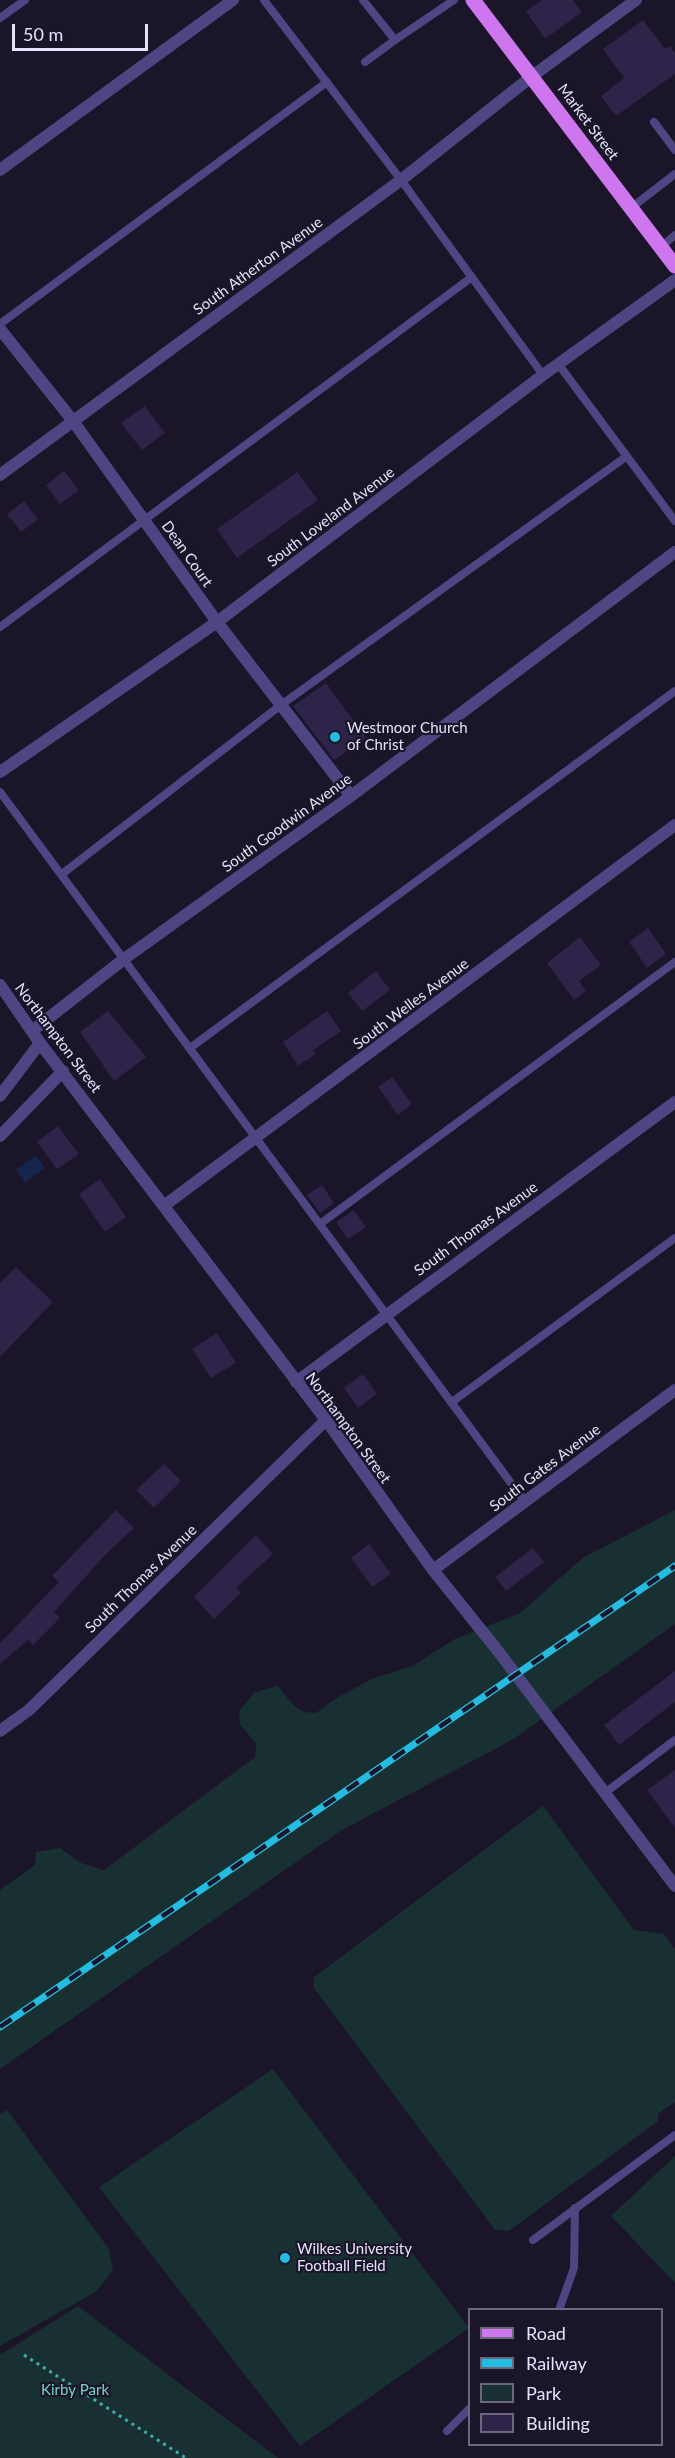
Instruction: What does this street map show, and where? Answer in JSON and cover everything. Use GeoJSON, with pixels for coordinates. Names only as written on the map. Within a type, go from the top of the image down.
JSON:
{"type":"FeatureCollection","features":[{"type":"Feature","properties":{"kind":"main road","name":"Market Street"},"geometry":{"type":"LineString","coordinates":[[473,0],[675,266]]}},
{"type":"Feature","properties":{"kind":"street"},"geometry":{"type":"LineString","coordinates":[[0,170],[233,0]]}},
{"type":"Feature","properties":{"kind":"street","name":"South Atherton Avenue"},"geometry":{"type":"LineString","coordinates":[[0,475],[401,180],[531,77],[636,0]]}},
{"type":"Feature","properties":{"kind":"street","name":"South Loveland Avenue"},"geometry":{"type":"LineString","coordinates":[[0,772],[217,622],[543,375],[675,280]]}},
{"type":"Feature","properties":{"kind":"street","name":"Dean Court"},"geometry":{"type":"LineString","coordinates":[[0,329],[73,421],[217,622],[351,796]]}},
{"type":"Feature","properties":{"kind":"street","name":"South Goodwin Avenue"},"geometry":{"type":"LineString","coordinates":[[32,1031],[124,959],[351,796],[675,552]]}},
{"type":"Feature","properties":{"kind":"street","name":"South Welles Avenue"},"geometry":{"type":"LineString","coordinates":[[165,1205],[675,825]]}},
{"type":"Feature","properties":{"kind":"street","name":"Northampton Street"},"geometry":{"type":"LineString","coordinates":[[0,985],[40,1043],[326,1420],[433,1570],[606,1792],[675,1886]]}},
{"type":"Feature","properties":{"kind":"street"},"geometry":{"type":"LineString","coordinates":[[0,1096],[40,1043]]}},
{"type":"Feature","properties":{"kind":"street"},"geometry":{"type":"LineString","coordinates":[[0,1136],[63,1071]]}},
{"type":"Feature","properties":{"kind":"street","name":"South Thomas Avenue"},"geometry":{"type":"LineString","coordinates":[[296,1382],[675,1102]]}},
{"type":"Feature","properties":{"kind":"street","name":"South Gates Avenue"},"geometry":{"type":"LineString","coordinates":[[433,1570],[675,1390]]}},
{"type":"Feature","properties":{"kind":"street","name":"South Thomas Avenue"},"geometry":{"type":"LineString","coordinates":[[0,1731],[29,1710],[326,1420]]}},
{"type":"Feature","properties":{"kind":"lane"},"geometry":{"type":"LineString","coordinates":[[0,18],[24,0]]}},
{"type":"Feature","properties":{"kind":"lane"},"geometry":{"type":"LineString","coordinates":[[264,0],[401,180],[543,375]]}},
{"type":"Feature","properties":{"kind":"lane"},"geometry":{"type":"LineString","coordinates":[[363,0],[395,40]]}},
{"type":"Feature","properties":{"kind":"lane"},"geometry":{"type":"LineString","coordinates":[[365,62],[454,0]]}},
{"type":"Feature","properties":{"kind":"lane"},"geometry":{"type":"LineString","coordinates":[[0,324],[327,82]]}},
{"type":"Feature","properties":{"kind":"lane"},"geometry":{"type":"LineString","coordinates":[[654,122],[675,150]]}},
{"type":"Feature","properties":{"kind":"lane"},"geometry":{"type":"LineString","coordinates":[[631,208],[672,176],[675,185]]}},
{"type":"Feature","properties":{"kind":"lane"},"geometry":{"type":"LineString","coordinates":[[661,247],[675,235]]}},
{"type":"Feature","properties":{"kind":"lane"},"geometry":{"type":"LineString","coordinates":[[0,627],[146,521],[472,277]]}},
{"type":"Feature","properties":{"kind":"lane"},"geometry":{"type":"LineString","coordinates":[[559,365],[675,521]]}},
{"type":"Feature","properties":{"kind":"lane"},"geometry":{"type":"LineString","coordinates":[[62,874],[281,705],[627,456]]}},
{"type":"Feature","properties":{"kind":"lane"},"geometry":{"type":"LineString","coordinates":[[190,1048],[675,691]]}},
{"type":"Feature","properties":{"kind":"lane"},"geometry":{"type":"LineString","coordinates":[[0,792],[525,1502]]}},
{"type":"Feature","properties":{"kind":"lane"},"geometry":{"type":"LineString","coordinates":[[320,1224],[675,962]]}},
{"type":"Feature","properties":{"kind":"lane"},"geometry":{"type":"LineString","coordinates":[[452,1402],[675,1238]]}},
{"type":"Feature","properties":{"kind":"lane"},"geometry":{"type":"LineString","coordinates":[[606,1792],[675,1740]]}},
{"type":"Feature","properties":{"kind":"lane"},"geometry":{"type":"LineString","coordinates":[[533,2240],[675,2135]]}},
{"type":"Feature","properties":{"kind":"lane"},"geometry":{"type":"LineString","coordinates":[[560,2308],[574,2268],[575,2208]]}},
{"type":"Feature","properties":{"kind":"lane"},"geometry":{"type":"LineString","coordinates":[[447,2432],[468,2410]]}},
{"type":"Feature","properties":{"kind":"path"},"geometry":{"type":"LineString","coordinates":[[24,2355],[186,2458]]}},
{"type":"Feature","properties":{"kind":"green space"},"geometry":{"type":"Polygon","coordinates":[[[675,1510],[675,1624],[512,1740],[342,1830],[0,2069],[0,1890],[35,1865],[36,1852],[60,1848],[81,1863],[104,1870],[255,1757],[256,1744],[240,1724],[239,1711],[255,1692],[278,1686],[294,1706],[304,1712],[316,1713],[338,1697],[374,1678],[412,1666],[455,1639],[520,1613],[584,1557],[675,1510]]]}},
{"type":"Feature","properties":{"kind":"green space"},"geometry":{"type":"Polygon","coordinates":[[[543,1806],[634,1930],[664,1934],[675,1949],[675,2102],[658,2114],[658,2121],[509,2231],[495,2230],[313,1987],[314,1977],[543,1806]]]}},
{"type":"Feature","properties":{"kind":"green space","name":"Wilkes University Football Field"},"geometry":{"type":"Polygon","coordinates":[[[273,2069],[468,2329],[300,2446],[99,2187],[273,2069]]]}},
{"type":"Feature","properties":{"kind":"green space"},"geometry":{"type":"Polygon","coordinates":[[[7,2110],[109,2249],[113,2270],[97,2291],[0,2346],[0,2114],[7,2110]]]}},
{"type":"Feature","properties":{"kind":"green space"},"geometry":{"type":"Polygon","coordinates":[[[675,2156],[675,2283],[611,2216],[675,2156]]]}},
{"type":"Feature","properties":{"kind":"green space","name":"Kirby Park"},"geometry":{"type":"Polygon","coordinates":[[[78,2306],[278,2458],[0,2458],[0,2355],[78,2306]]]}},
{"type":"Feature","properties":{"kind":"water"},"geometry":{"type":"Polygon","coordinates":[[[36,1155],[45,1168],[25,1183],[16,1170],[36,1155]]]}},
{"type":"Feature","properties":{"kind":"building"},"geometry":{"type":"Polygon","coordinates":[[[542,0],[573,0],[582,12],[545,39],[526,11],[542,0]]]}},
{"type":"Feature","properties":{"kind":"building"},"geometry":{"type":"Polygon","coordinates":[[[643,20],[665,49],[670,46],[675,53],[675,74],[616,116],[601,96],[624,78],[603,49],[643,20]]]}},
{"type":"Feature","properties":{"kind":"building"},"geometry":{"type":"Polygon","coordinates":[[[145,406],[165,433],[142,450],[121,423],[145,406]]]}},
{"type":"Feature","properties":{"kind":"building"},"geometry":{"type":"Polygon","coordinates":[[[64,471],[79,490],[60,504],[46,485],[64,471]]]}},
{"type":"Feature","properties":{"kind":"building"},"geometry":{"type":"Polygon","coordinates":[[[297,472],[318,500],[237,558],[217,529],[297,472]]]}},
{"type":"Feature","properties":{"kind":"building"},"geometry":{"type":"Polygon","coordinates":[[[24,501],[38,519],[21,532],[7,514],[24,501]]]}},
{"type":"Feature","properties":{"kind":"building"},"geometry":{"type":"Polygon","coordinates":[[[326,683],[366,738],[334,760],[293,706],[326,683]]]}},
{"type":"Feature","properties":{"kind":"building"},"geometry":{"type":"Polygon","coordinates":[[[648,928],[666,954],[647,968],[629,942],[648,928]]]}},
{"type":"Feature","properties":{"kind":"building"},"geometry":{"type":"Polygon","coordinates":[[[580,937],[601,965],[579,981],[586,991],[574,1000],[547,963],[580,937]]]}},
{"type":"Feature","properties":{"kind":"building"},"geometry":{"type":"Polygon","coordinates":[[[376,971],[390,990],[362,1011],[348,993],[376,971]]]}},
{"type":"Feature","properties":{"kind":"building"},"geometry":{"type":"Polygon","coordinates":[[[108,1011],[146,1057],[114,1081],[80,1032],[108,1011]]]}},
{"type":"Feature","properties":{"kind":"building"},"geometry":{"type":"Polygon","coordinates":[[[327,1011],[341,1031],[313,1050],[316,1054],[298,1066],[283,1042],[327,1011]]]}},
{"type":"Feature","properties":{"kind":"building"},"geometry":{"type":"Polygon","coordinates":[[[392,1077],[412,1104],[398,1115],[378,1087],[392,1077]]]}},
{"type":"Feature","properties":{"kind":"building"},"geometry":{"type":"Polygon","coordinates":[[[58,1126],[79,1154],[57,1169],[37,1142],[58,1126]]]}},
{"type":"Feature","properties":{"kind":"building"},"geometry":{"type":"Polygon","coordinates":[[[100,1179],[126,1217],[105,1232],[79,1194],[100,1179]]]}},
{"type":"Feature","properties":{"kind":"building"},"geometry":{"type":"Polygon","coordinates":[[[322,1185],[334,1203],[320,1213],[307,1195],[322,1185]]]}},
{"type":"Feature","properties":{"kind":"building"},"geometry":{"type":"Polygon","coordinates":[[[354,1210],[366,1227],[348,1239],[336,1222],[354,1210]]]}},
{"type":"Feature","properties":{"kind":"building"},"geometry":{"type":"Polygon","coordinates":[[[16,1267],[53,1302],[0,1357],[0,1283],[16,1267]]]}},
{"type":"Feature","properties":{"kind":"building"},"geometry":{"type":"Polygon","coordinates":[[[217,1333],[236,1363],[211,1378],[192,1349],[217,1333]]]}},
{"type":"Feature","properties":{"kind":"building"},"geometry":{"type":"Polygon","coordinates":[[[363,1374],[377,1394],[358,1408],[344,1388],[363,1374]]]}},
{"type":"Feature","properties":{"kind":"building"},"geometry":{"type":"Polygon","coordinates":[[[164,1464],[181,1481],[154,1508],[136,1490],[164,1464]]]}},
{"type":"Feature","properties":{"kind":"building"},"geometry":{"type":"Polygon","coordinates":[[[116,1510],[134,1528],[106,1554],[54,1612],[60,1618],[33,1645],[28,1640],[0,1664],[0,1643],[59,1582],[52,1576],[116,1510]]]}},
{"type":"Feature","properties":{"kind":"building"},"geometry":{"type":"Polygon","coordinates":[[[256,1535],[273,1554],[236,1588],[241,1593],[214,1619],[194,1597],[256,1535]]]}},
{"type":"Feature","properties":{"kind":"building"},"geometry":{"type":"Polygon","coordinates":[[[369,1544],[391,1574],[372,1587],[351,1558],[369,1544]]]}},
{"type":"Feature","properties":{"kind":"building"},"geometry":{"type":"Polygon","coordinates":[[[533,1548],[544,1562],[506,1591],[495,1577],[533,1548]]]}},
{"type":"Feature","properties":{"kind":"building"},"geometry":{"type":"Polygon","coordinates":[[[675,1671],[675,1702],[619,1745],[604,1725],[675,1671]]]}},
{"type":"Feature","properties":{"kind":"building"},"geometry":{"type":"Polygon","coordinates":[[[675,1770],[675,1828],[647,1790],[675,1770]]]}},
{"type":"Feature","properties":{"kind":"railway"},"geometry":{"type":"LineString","coordinates":[[0,2027],[675,1566]]}},
{"type":"Feature","properties":{"kind":"place","name":"Westmoor Church of Christ"},"geometry":{"type":"Point","coordinates":[335,737]}},
{"type":"Feature","properties":{"kind":"place","name":"Wilkes University Football Field"},"geometry":{"type":"Point","coordinates":[285,2258]}}]}
